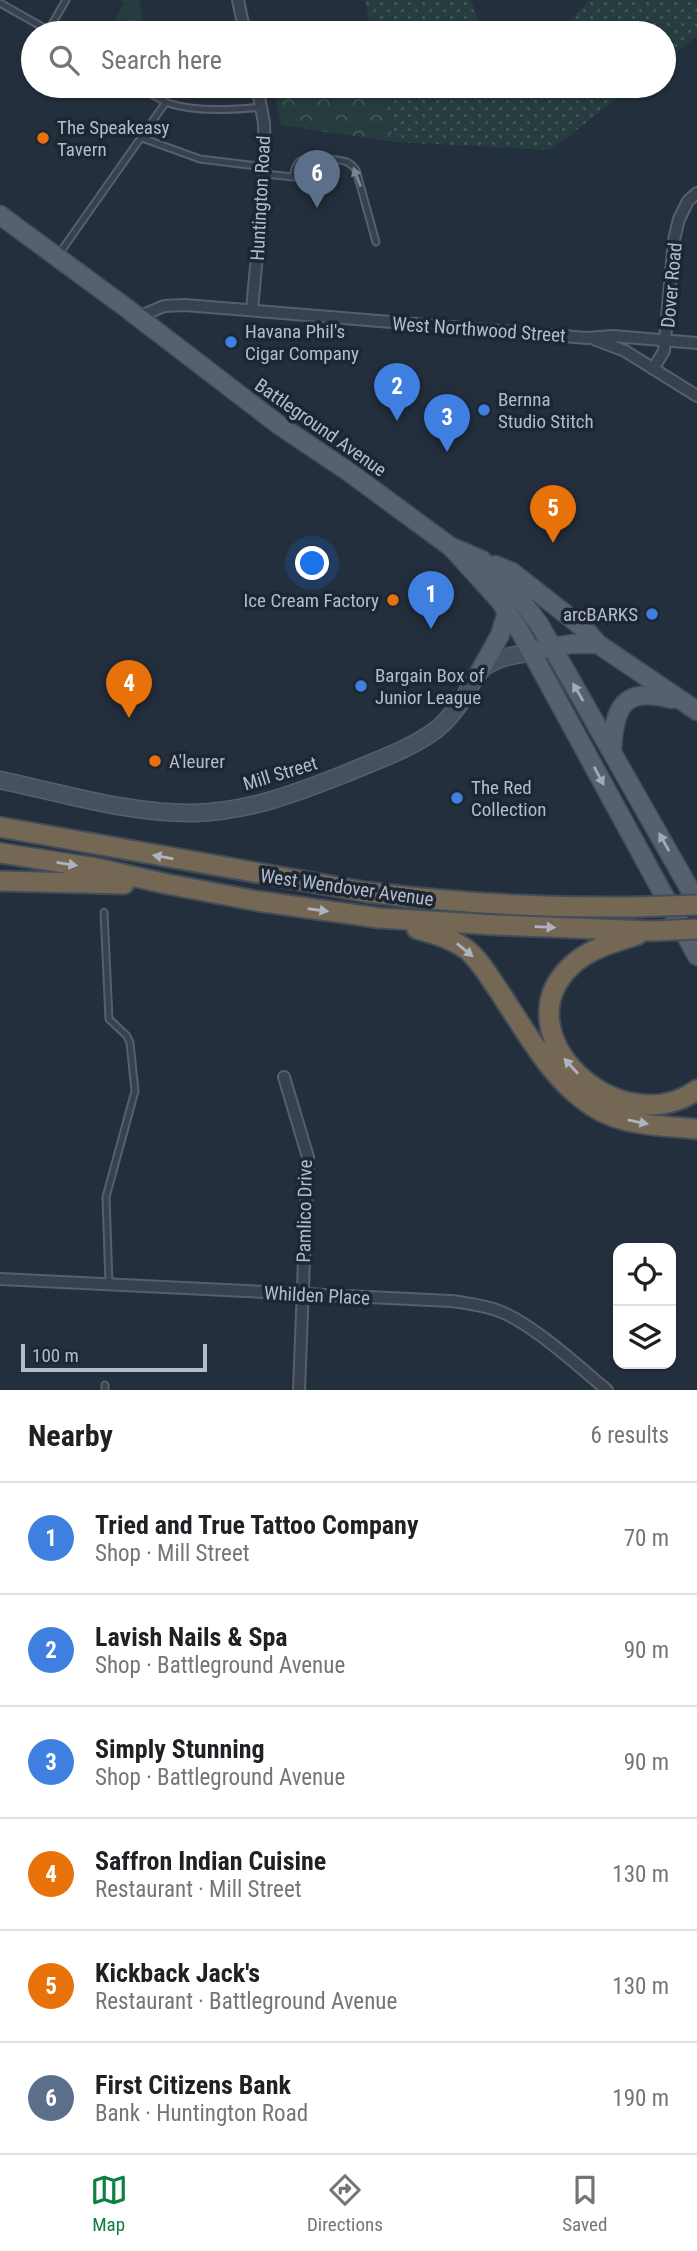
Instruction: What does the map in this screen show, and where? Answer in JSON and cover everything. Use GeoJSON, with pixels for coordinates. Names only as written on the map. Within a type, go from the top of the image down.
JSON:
{"type":"FeatureCollection","features":[{"type":"Feature","properties":{"kind":"highway","name":"West Wendover Avenue"},"geometry":{"type":"LineString","coordinates":[[0,827],[230,869],[420,899],[531,906],[633,907],[697,904]]}},
{"type":"Feature","properties":{"kind":"highway","name":"West Wendover Avenue"},"geometry":{"type":"LineString","coordinates":[[0,853],[96,868],[257,901],[379,918],[652,931],[697,929]]}},
{"type":"Feature","properties":{"kind":"highway"},"geometry":{"type":"LineString","coordinates":[[0,881],[167,884]]}},
{"type":"Feature","properties":{"kind":"highway"},"geometry":{"type":"LineString","coordinates":[[379,918],[442,936],[468,951],[484,969],[543,1057],[576,1095],[608,1115],[641,1123],[697,1129]]}},
{"type":"Feature","properties":{"kind":"highway"},"geometry":{"type":"LineString","coordinates":[[652,931],[602,946],[571,965],[559,979],[552,995],[550,1021],[553,1035],[560,1053],[579,1074],[608,1096],[627,1104],[667,1103],[697,1090]]}},
{"type":"Feature","properties":{"kind":"main road","name":"Battleground Avenue"},"geometry":{"type":"LineString","coordinates":[[0,215],[279,425],[349,472],[451,547],[507,612],[697,956]]}},
{"type":"Feature","properties":{"kind":"main road","name":"Battleground Avenue"},"geometry":{"type":"LineString","coordinates":[[451,547],[482,560],[518,596],[539,624],[697,904]]}},
{"type":"Feature","properties":{"kind":"main road"},"geometry":{"type":"LineString","coordinates":[[482,560],[512,572],[586,630],[598,644],[690,706]]}},
{"type":"Feature","properties":{"kind":"main road"},"geometry":{"type":"LineString","coordinates":[[480,671],[500,635],[507,612]]}},
{"type":"Feature","properties":{"kind":"main road"},"geometry":{"type":"LineString","coordinates":[[531,652],[572,643],[598,644]]}},
{"type":"Feature","properties":{"kind":"main road"},"geometry":{"type":"LineString","coordinates":[[612,751],[616,715],[628,701],[648,695],[690,706]]}},
{"type":"Feature","properties":{"kind":"street"},"geometry":{"type":"LineString","coordinates":[[238,0],[242,21]]}},
{"type":"Feature","properties":{"kind":"street","name":"Huntington Road"},"geometry":{"type":"LineString","coordinates":[[252,310],[265,171],[266,142],[260,98]]}},
{"type":"Feature","properties":{"kind":"street","name":"Dover Road"},"geometry":{"type":"LineString","coordinates":[[653,369],[664,351],[674,240],[683,210],[697,193]]}},
{"type":"Feature","properties":{"kind":"street","name":"West Northwood Street"},"geometry":{"type":"LineString","coordinates":[[138,317],[164,306],[252,310],[587,338],[613,336],[697,343]]}},
{"type":"Feature","properties":{"kind":"street"},"geometry":{"type":"LineString","coordinates":[[587,338],[625,351],[697,396]]}},
{"type":"Feature","properties":{"kind":"street"},"geometry":{"type":"LineString","coordinates":[[480,671],[501,659],[531,652]]}},
{"type":"Feature","properties":{"kind":"street","name":"Mill Street"},"geometry":{"type":"LineString","coordinates":[[0,780],[116,805],[165,811],[194,813],[267,802],[354,770],[404,748],[437,729],[458,707],[480,671]]}},
{"type":"Feature","properties":{"kind":"street","name":"Pamlico Drive"},"geometry":{"type":"LineString","coordinates":[[284,1077],[308,1157],[299,1390]]}},
{"type":"Feature","properties":{"kind":"street","name":"Whilden Place"},"geometry":{"type":"LineString","coordinates":[[0,1279],[451,1301],[500,1311],[524,1324],[607,1390]]}},
{"type":"Feature","properties":{"kind":"lane"},"geometry":{"type":"LineString","coordinates":[[56,21],[66,0]]}},
{"type":"Feature","properties":{"kind":"lane"},"geometry":{"type":"LineString","coordinates":[[0,2],[32,21]]}},
{"type":"Feature","properties":{"kind":"lane"},"geometry":{"type":"LineString","coordinates":[[159,98],[166,102],[204,108],[262,107]]}},
{"type":"Feature","properties":{"kind":"lane"},"geometry":{"type":"LineString","coordinates":[[57,257],[166,102]]}},
{"type":"Feature","properties":{"kind":"lane"},"geometry":{"type":"LineString","coordinates":[[142,138],[200,159],[293,177],[297,163],[301,160],[342,161],[351,164],[356,170],[376,242]]}},
{"type":"Feature","properties":{"kind":"lane"},"geometry":{"type":"LineString","coordinates":[[104,912],[109,1019],[127,1036],[130,1043],[135,1091],[107,1187],[109,1285]]}},
{"type":"Feature","properties":{"kind":"green space"},"geometry":{"type":"Polygon","coordinates":[[[120,0],[139,0],[143,21],[115,21],[124,3],[120,0]]]}},
{"type":"Feature","properties":{"kind":"green space"},"geometry":{"type":"Polygon","coordinates":[[[365,0],[471,0],[479,21],[369,21],[365,0]]]}},
{"type":"Feature","properties":{"kind":"green space"},"geometry":{"type":"Polygon","coordinates":[[[589,0],[697,0],[697,36],[676,53],[676,21],[569,21],[589,0]]]}},
{"type":"Feature","properties":{"kind":"green space"},"geometry":{"type":"Polygon","coordinates":[[[276,98],[385,98],[394,142],[281,125],[276,98]]]}},
{"type":"Feature","properties":{"kind":"green space"},"geometry":{"type":"Polygon","coordinates":[[[385,98],[618,98],[551,150],[394,142],[385,98]]]}},
{"type":"Feature","properties":{"kind":"place","name":"The Speakeasy Tavern"},"geometry":{"type":"Point","coordinates":[43,138]}},
{"type":"Feature","properties":{"kind":"place","name":"First Citizens Bank"},"geometry":{"type":"Point","coordinates":[317,208]}},
{"type":"Feature","properties":{"kind":"place","name":"Havana Phil's Cigar Company"},"geometry":{"type":"Point","coordinates":[231,342]}},
{"type":"Feature","properties":{"kind":"place","name":"Bernna Studio Stitch"},"geometry":{"type":"Point","coordinates":[484,410]}},
{"type":"Feature","properties":{"kind":"place","name":"Lavish Nails & Spa"},"geometry":{"type":"Point","coordinates":[397,421]}},
{"type":"Feature","properties":{"kind":"place","name":"Simply Stunning"},"geometry":{"type":"Point","coordinates":[447,452]}},
{"type":"Feature","properties":{"kind":"place","name":"Kickback Jack's"},"geometry":{"type":"Point","coordinates":[553,543]}},
{"type":"Feature","properties":{"kind":"place","name":"Ice Cream Factory"},"geometry":{"type":"Point","coordinates":[393,600]}},
{"type":"Feature","properties":{"kind":"place","name":"arcBARKS"},"geometry":{"type":"Point","coordinates":[652,614]}},
{"type":"Feature","properties":{"kind":"place","name":"Tried and True Tattoo Company"},"geometry":{"type":"Point","coordinates":[431,629]}},
{"type":"Feature","properties":{"kind":"place","name":"Bargain Box of Junior League"},"geometry":{"type":"Point","coordinates":[361,686]}},
{"type":"Feature","properties":{"kind":"place","name":"Saffron Indian Cuisine"},"geometry":{"type":"Point","coordinates":[129,718]}},
{"type":"Feature","properties":{"kind":"place","name":"A'leurer"},"geometry":{"type":"Point","coordinates":[155,761]}},
{"type":"Feature","properties":{"kind":"place","name":"The Red Collection"},"geometry":{"type":"Point","coordinates":[457,798]}}]}
